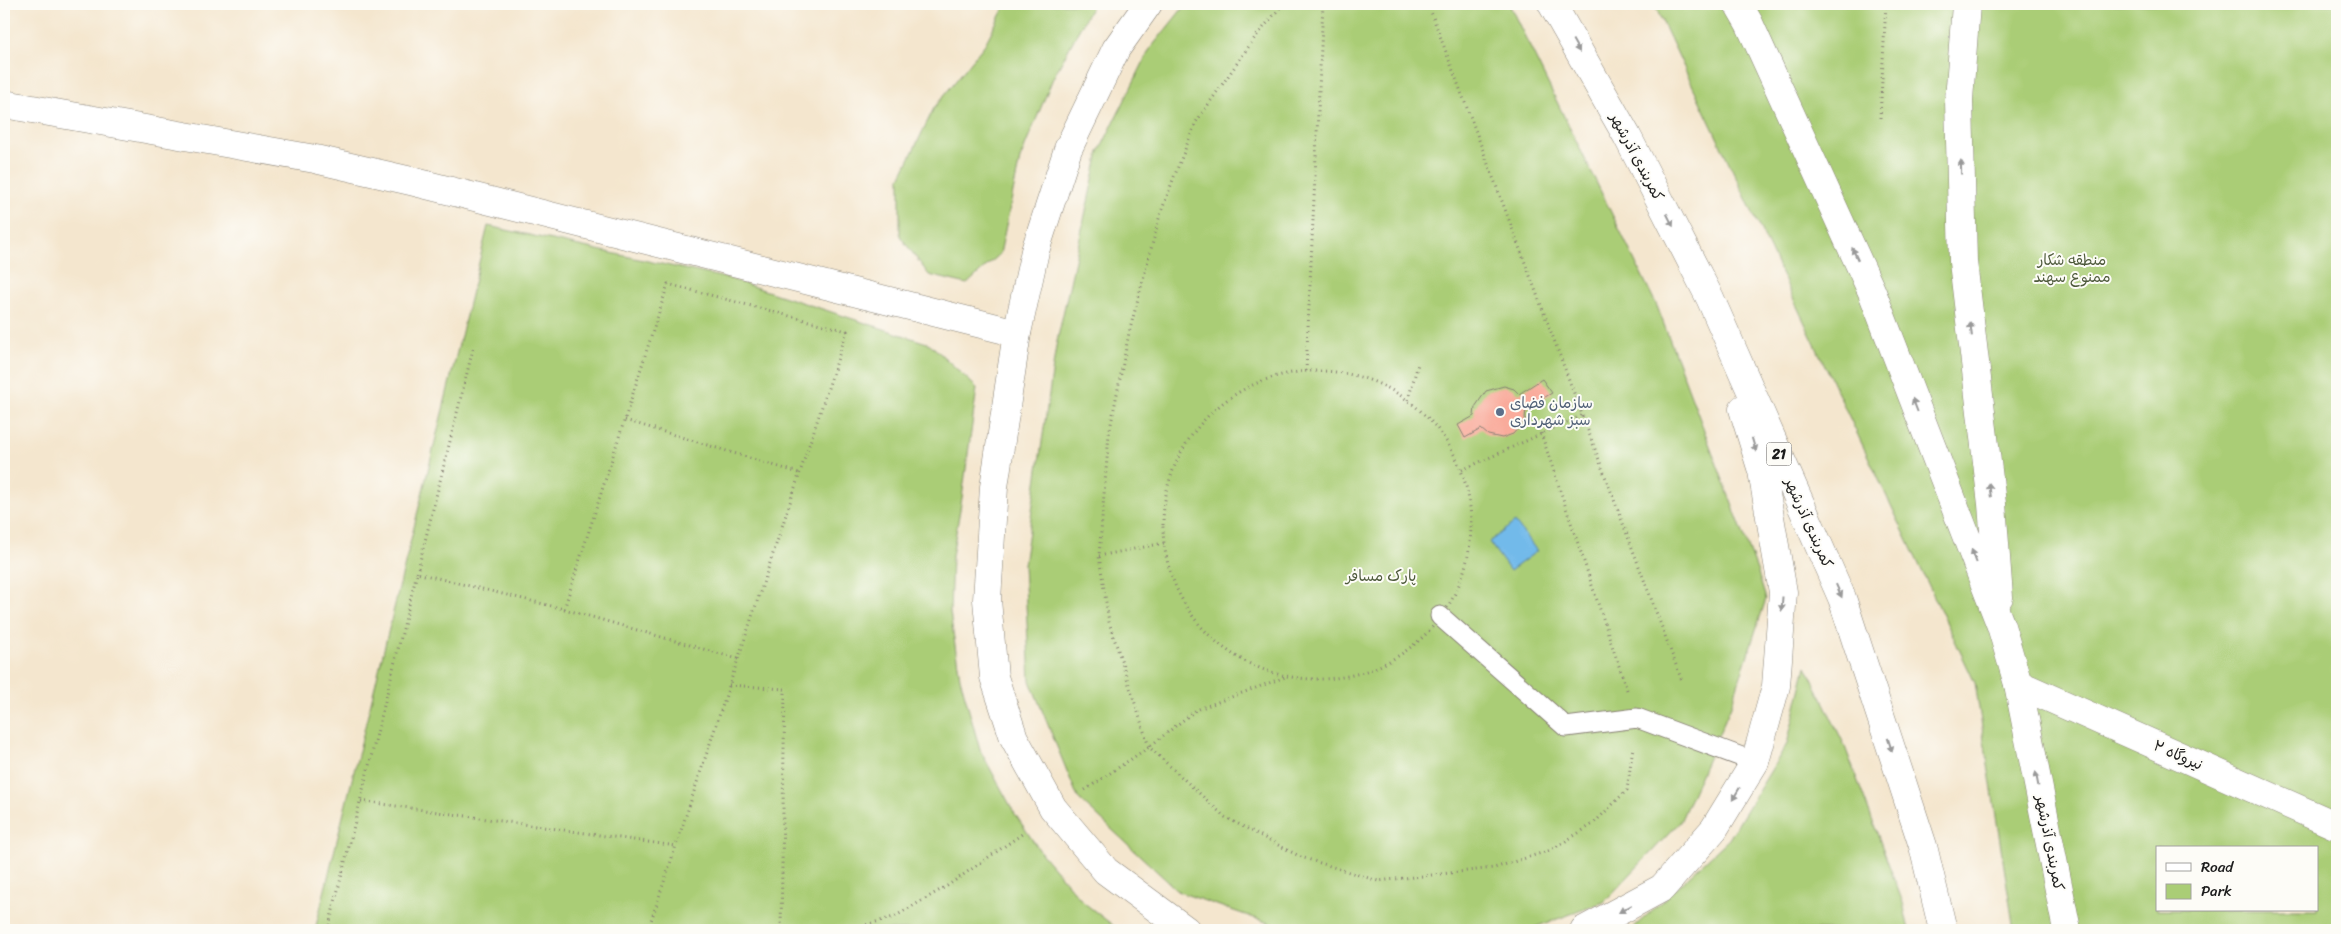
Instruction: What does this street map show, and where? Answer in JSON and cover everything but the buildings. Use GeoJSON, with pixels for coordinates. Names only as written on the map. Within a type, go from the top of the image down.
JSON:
{"type":"FeatureCollection","features":[{"type":"Feature","properties":{"kind":"main road"},"geometry":{"type":"LineString","coordinates":[[1148,4],[1116,49],[1068,150],[1035,251],[1017,333],[993,497],[986,600],[994,677],[1014,738],[1053,808],[1106,872],[1186,930]]}},
{"type":"Feature","properties":{"kind":"main road","name":"کمربندی آذرشهر"},"geometry":{"type":"LineString","coordinates":[[1552,4],[1626,136],[1710,298],[1842,598],[1924,846],[1943,930]]}},
{"type":"Feature","properties":{"kind":"main road","name":"کمربندی آذرشهر"},"geometry":{"type":"LineString","coordinates":[[1738,4],[1749,23],[1872,292],[2001,626],[2018,684],[2067,930]]}},
{"type":"Feature","properties":{"kind":"main road"},"geometry":{"type":"LineString","coordinates":[[1966,4],[1959,100],[1963,262],[1992,504],[2001,626]]}},
{"type":"Feature","properties":{"kind":"main road"},"geometry":{"type":"LineString","coordinates":[[4,104],[315,159],[392,176],[1017,333]]}},
{"type":"Feature","properties":{"kind":"main road"},"geometry":{"type":"LineString","coordinates":[[1584,930],[1662,888],[1714,830],[1755,762],[1776,686],[1783,592],[1762,472],[1710,298]]}},
{"type":"Feature","properties":{"kind":"main road","name":"نیروگاه ۲"},"geometry":{"type":"LineString","coordinates":[[2018,684],[2337,826]]}},
{"type":"Feature","properties":{"kind":"lane"},"geometry":{"type":"LineString","coordinates":[[1440,616],[1566,727],[1637,718],[1755,762]]}},
{"type":"Feature","properties":{"kind":"path"},"geometry":{"type":"LineString","coordinates":[[1283,4],[1254,39],[1196,122],[1160,215],[1129,334],[1109,434],[1099,556],[1108,622],[1149,747],[1225,817],[1301,857],[1378,882],[1494,868],[1551,850],[1593,824],[1627,790],[1637,718],[1541,434]]}},
{"type":"Feature","properties":{"kind":"path"},"geometry":{"type":"LineString","coordinates":[[1306,371],[1323,4]]}},
{"type":"Feature","properties":{"kind":"path"},"geometry":{"type":"LineString","coordinates":[[1428,4],[1682,681]]}},
{"type":"Feature","properties":{"kind":"path"},"geometry":{"type":"LineString","coordinates":[[1880,118],[1886,4]]}},
{"type":"Feature","properties":{"kind":"path"},"geometry":{"type":"LineString","coordinates":[[564,609],[668,284],[847,331],[648,930]]}},
{"type":"Feature","properties":{"kind":"path"},"geometry":{"type":"LineString","coordinates":[[328,930],[473,349]]}},
{"type":"Feature","properties":{"kind":"path"},"geometry":{"type":"LineString","coordinates":[[1408,400],[1418,364]]}},
{"type":"Feature","properties":{"kind":"path"},"geometry":{"type":"LineString","coordinates":[[1306,371],[1345,372],[1383,384],[1408,400],[1444,435],[1462,470],[1472,513],[1468,558],[1453,600],[1426,636],[1390,662],[1348,677],[1303,680],[1260,670],[1221,648],[1190,616],[1170,576],[1162,532],[1165,492],[1179,455],[1202,422],[1232,396],[1267,378],[1306,371]]}},
{"type":"Feature","properties":{"kind":"path"},"geometry":{"type":"LineString","coordinates":[[1462,470],[1583,415]]}},
{"type":"Feature","properties":{"kind":"path"},"geometry":{"type":"LineString","coordinates":[[625,420],[800,473]]}},
{"type":"Feature","properties":{"kind":"path"},"geometry":{"type":"LineString","coordinates":[[1099,556],[1164,543]]}},
{"type":"Feature","properties":{"kind":"path"},"geometry":{"type":"LineString","coordinates":[[417,573],[564,609],[738,660]]}},
{"type":"Feature","properties":{"kind":"path"},"geometry":{"type":"LineString","coordinates":[[1085,790],[1149,747],[1196,710],[1288,676]]}},
{"type":"Feature","properties":{"kind":"path"},"geometry":{"type":"LineString","coordinates":[[729,685],[785,689],[781,930]]}},
{"type":"Feature","properties":{"kind":"path"},"geometry":{"type":"LineString","coordinates":[[361,801],[676,846]]}},
{"type":"Feature","properties":{"kind":"path"},"geometry":{"type":"LineString","coordinates":[[846,930],[894,918],[947,886],[1024,832]]}},
{"type":"Feature","properties":{"kind":"green space"},"geometry":{"type":"Polygon","coordinates":[[[1006,4],[1093,4],[1053,78],[1020,159],[1000,254],[967,284],[929,275],[900,236],[900,178],[934,108],[985,44],[1006,4]]]}},
{"type":"Feature","properties":{"kind":"green space","name":"پارک مسافر"},"geometry":{"type":"Polygon","coordinates":[[[1186,4],[1509,4],[1657,306],[1757,570],[1766,599],[1731,706],[1680,822],[1604,902],[1527,930],[1289,930],[1179,892],[1078,798],[1030,681],[1024,565],[1056,346],[1099,152],[1150,49],[1186,4]]]}},
{"type":"Feature","properties":{"kind":"green space","name":"منطقه شکار ممنوع سهند"},"geometry":{"type":"Polygon","coordinates":[[[1654,4],[2337,4],[2337,930],[2014,930],[1975,683],[1654,4]]]}},
{"type":"Feature","properties":{"kind":"green space"},"geometry":{"type":"Polygon","coordinates":[[[488,226],[730,279],[930,344],[977,388],[952,556],[950,612],[960,678],[980,750],[1015,814],[1042,854],[1083,902],[1119,930],[315,930],[488,226]]]}},
{"type":"Feature","properties":{"kind":"green space"},"geometry":{"type":"Polygon","coordinates":[[[1806,666],[1844,744],[1903,903],[1909,930],[1631,930],[1729,839],[1787,744],[1806,666]]]}},
{"type":"Feature","properties":{"kind":"water"},"geometry":{"type":"Polygon","coordinates":[[[1515,522],[1537,551],[1510,571],[1489,542],[1515,522]]]}},
{"type":"Feature","properties":{"kind":"place","name":"سازمان فضای سبز شهرداری"},"geometry":{"type":"Point","coordinates":[1500,412]}}]}
